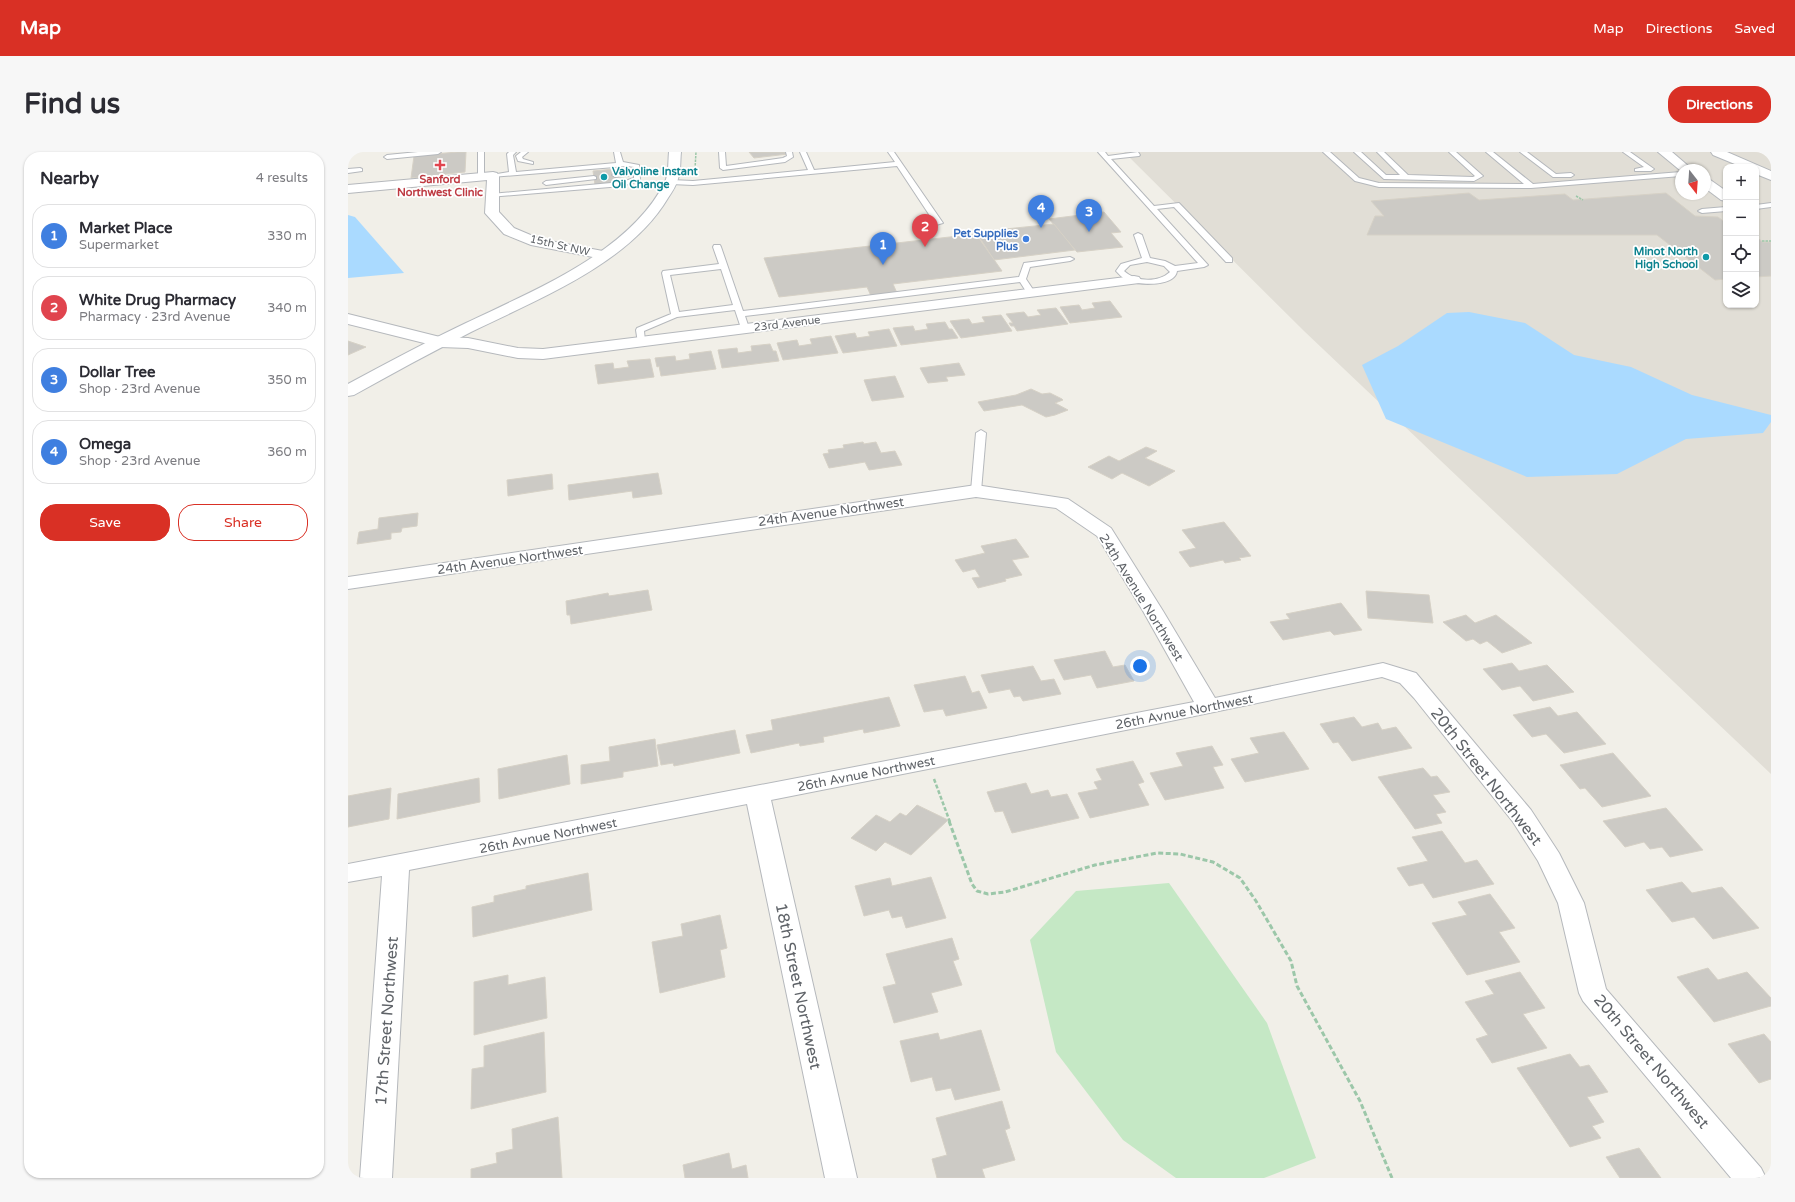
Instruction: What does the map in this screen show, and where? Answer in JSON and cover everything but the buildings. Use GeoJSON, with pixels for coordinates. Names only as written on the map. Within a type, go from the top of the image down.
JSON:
{"type":"FeatureCollection","features":[{"type":"Feature","properties":{"kind":"street"},"geometry":{"type":"LineString","coordinates":[[348,391],[391,366],[576,273],[603,255],[632,232],[648,216],[671,182],[675,152]]}},
{"type":"Feature","properties":{"kind":"street"},"geometry":{"type":"LineString","coordinates":[[1664,152],[1679,164]]}},
{"type":"Feature","properties":{"kind":"street"},"geometry":{"type":"LineString","coordinates":[[1716,152],[1746,164]]}},
{"type":"Feature","properties":{"kind":"street"},"geometry":{"type":"LineString","coordinates":[[1759,170],[1771,176]]}},
{"type":"Feature","properties":{"kind":"street"},"geometry":{"type":"LineString","coordinates":[[348,189],[487,176]]}},
{"type":"Feature","properties":{"kind":"street","name":"15th St NW"},"geometry":{"type":"LineString","coordinates":[[487,176],[491,196],[492,213],[510,231],[536,242],[603,255]]}},
{"type":"Feature","properties":{"kind":"street"},"geometry":{"type":"LineString","coordinates":[[1711,186],[1723,195]]}},
{"type":"Feature","properties":{"kind":"street","name":"23rd Avenue"},"geometry":{"type":"LineString","coordinates":[[348,319],[440,342],[468,343],[518,353],[544,354],[641,341],[741,317],[1032,294],[1134,280]]}},
{"type":"Feature","properties":{"kind":"street","name":"24th Avenue Northwest"},"geometry":{"type":"LineString","coordinates":[[348,583],[884,503],[976,491],[1061,502],[1104,532],[1153,611],[1208,706]]}},
{"type":"Feature","properties":{"kind":"street","name":"26th Avnue Northwest"},"geometry":{"type":"LineString","coordinates":[[348,873],[928,762],[1383,670]]}},
{"type":"Feature","properties":{"kind":"street","name":"20th Street Northwest"},"geometry":{"type":"LineString","coordinates":[[1383,670],[1408,678],[1522,816],[1550,859],[1571,903],[1593,993],[1750,1178]]}},
{"type":"Feature","properties":{"kind":"street","name":"18th Street Northwest"},"geometry":{"type":"LineString","coordinates":[[757,794],[841,1178]]}},
{"type":"Feature","properties":{"kind":"street","name":"17th Street Northwest"},"geometry":{"type":"LineString","coordinates":[[376,1178],[396,864]]}},
{"type":"Feature","properties":{"kind":"lane"},"geometry":{"type":"LineString","coordinates":[[387,157],[438,152]]}},
{"type":"Feature","properties":{"kind":"lane"},"geometry":{"type":"LineString","coordinates":[[481,152],[487,176],[512,171],[531,165],[618,158],[634,164],[637,172],[637,178],[633,181],[622,184],[546,185]]}},
{"type":"Feature","properties":{"kind":"lane"},"geometry":{"type":"LineString","coordinates":[[512,171],[510,154],[513,152]]}},
{"type":"Feature","properties":{"kind":"lane"},"geometry":{"type":"LineString","coordinates":[[525,152],[519,156],[520,160],[531,165]]}},
{"type":"Feature","properties":{"kind":"lane"},"geometry":{"type":"LineString","coordinates":[[530,152],[531,165]]}},
{"type":"Feature","properties":{"kind":"lane"},"geometry":{"type":"LineString","coordinates":[[722,152],[722,168],[776,163],[790,157],[789,152]]}},
{"type":"Feature","properties":{"kind":"lane"},"geometry":{"type":"LineString","coordinates":[[803,152],[812,172]]}},
{"type":"Feature","properties":{"kind":"lane"},"geometry":{"type":"LineString","coordinates":[[892,152],[898,164],[938,223]]}},
{"type":"Feature","properties":{"kind":"lane"},"geometry":{"type":"LineString","coordinates":[[1103,155],[1137,155],[1135,152]]}},
{"type":"Feature","properties":{"kind":"lane"},"geometry":{"type":"LineString","coordinates":[[1326,152],[1357,180],[1379,185],[1531,186],[1675,174]]}},
{"type":"Feature","properties":{"kind":"lane"},"geometry":{"type":"LineString","coordinates":[[1357,152],[1384,177],[1474,179],[1480,176],[1452,152]]}},
{"type":"Feature","properties":{"kind":"lane"},"geometry":{"type":"LineString","coordinates":[[1380,152],[1407,178]]}},
{"type":"Feature","properties":{"kind":"lane"},"geometry":{"type":"LineString","coordinates":[[1489,152],[1531,186]]}},
{"type":"Feature","properties":{"kind":"lane"},"geometry":{"type":"LineString","coordinates":[[1523,152],[1555,176],[1651,169],[1626,152]]}},
{"type":"Feature","properties":{"kind":"lane"},"geometry":{"type":"LineString","coordinates":[[1103,155],[1204,265],[1173,269],[1163,263],[1147,260],[1130,262],[1121,268],[1120,272],[1122,275],[1134,280],[1160,280],[1171,276],[1174,272],[1173,269]]}},
{"type":"Feature","properties":{"kind":"lane"},"geometry":{"type":"LineString","coordinates":[[512,171],[545,171],[618,158]]}},
{"type":"Feature","properties":{"kind":"lane"},"geometry":{"type":"LineString","coordinates":[[776,163],[782,175]]}},
{"type":"Feature","properties":{"kind":"lane"},"geometry":{"type":"LineString","coordinates":[[671,182],[693,183],[898,164]]}},
{"type":"Feature","properties":{"kind":"lane"},"geometry":{"type":"LineString","coordinates":[[348,171],[360,170]]}},
{"type":"Feature","properties":{"kind":"lane"},"geometry":{"type":"LineString","coordinates":[[545,171],[546,185]]}},
{"type":"Feature","properties":{"kind":"lane"},"geometry":{"type":"LineString","coordinates":[[615,176],[637,172]]}},
{"type":"Feature","properties":{"kind":"lane"},"geometry":{"type":"LineString","coordinates":[[491,196],[546,185],[594,178]]}},
{"type":"Feature","properties":{"kind":"lane"},"geometry":{"type":"LineString","coordinates":[[1152,208],[1176,205],[1229,260]]}},
{"type":"Feature","properties":{"kind":"lane"},"geometry":{"type":"LineString","coordinates":[[1759,206],[1771,205]]}},
{"type":"Feature","properties":{"kind":"lane"},"geometry":{"type":"LineString","coordinates":[[1702,211],[1723,209]]}},
{"type":"Feature","properties":{"kind":"lane"},"geometry":{"type":"LineString","coordinates":[[1138,235],[1147,260]]}},
{"type":"Feature","properties":{"kind":"lane"},"geometry":{"type":"LineString","coordinates":[[716,248],[741,317]]}},
{"type":"Feature","properties":{"kind":"lane"},"geometry":{"type":"LineString","coordinates":[[1022,279],[1027,265],[1070,260]]}},
{"type":"Feature","properties":{"kind":"lane"},"geometry":{"type":"LineString","coordinates":[[675,315],[666,273],[723,266]]}},
{"type":"Feature","properties":{"kind":"lane"},"geometry":{"type":"LineString","coordinates":[[1022,279],[1032,294]]}},
{"type":"Feature","properties":{"kind":"lane"},"geometry":{"type":"LineString","coordinates":[[641,341],[640,330],[675,315],[741,317],[1022,279]]}},
{"type":"Feature","properties":{"kind":"lane"},"geometry":{"type":"LineString","coordinates":[[976,491],[981,433]]}},
{"type":"Feature","properties":{"kind":"path"},"geometry":{"type":"LineString","coordinates":[[348,152],[354,152]]}},
{"type":"Feature","properties":{"kind":"path"},"geometry":{"type":"LineString","coordinates":[[1762,241],[1771,241]]}},
{"type":"Feature","properties":{"kind":"path"},"geometry":{"type":"LineString","coordinates":[[928,762],[972,884],[977,891],[988,894],[1005,892],[1094,865],[1157,853],[1180,854],[1213,862],[1240,878],[1256,901],[1291,961],[1297,986],[1360,1101],[1392,1178]]}},
{"type":"Feature","properties":{"kind":"shaded area"},"geometry":{"type":"Polygon","coordinates":[[[1124,152],[1771,152],[1771,774],[1304,331],[1124,152]]]}},
{"type":"Feature","properties":{"kind":"green space"},"geometry":{"type":"Polygon","coordinates":[[[1169,883],[1267,1023],[1316,1158],[1264,1178],[1176,1178],[1123,1140],[1056,1052],[1030,940],[1076,891],[1169,883]]]}},
{"type":"Feature","properties":{"kind":"water"},"geometry":{"type":"Polygon","coordinates":[[[348,215],[355,217],[404,273],[348,278],[348,215]]]}},
{"type":"Feature","properties":{"kind":"water"},"geometry":{"type":"Polygon","coordinates":[[[1469,312],[1525,323],[1574,355],[1631,367],[1692,395],[1771,415],[1771,422],[1763,433],[1686,439],[1617,474],[1527,477],[1386,419],[1362,365],[1398,346],[1447,313],[1469,312]]]}},
{"type":"Feature","properties":{"kind":"place","name":"Sanford Northwest Clinic"},"geometry":{"type":"Point","coordinates":[440,165]}},
{"type":"Feature","properties":{"kind":"place","name":"Valvoline Instant Oil Change"},"geometry":{"type":"Point","coordinates":[604,177]}},
{"type":"Feature","properties":{"kind":"place","name":"Omega"},"geometry":{"type":"Point","coordinates":[1041,228]}},
{"type":"Feature","properties":{"kind":"place","name":"Dollar Tree"},"geometry":{"type":"Point","coordinates":[1089,232]}},
{"type":"Feature","properties":{"kind":"place","name":"Pet Supplies Plus"},"geometry":{"type":"Point","coordinates":[1026,239]}},
{"type":"Feature","properties":{"kind":"place","name":"White Drug Pharmacy"},"geometry":{"type":"Point","coordinates":[925,247]}},
{"type":"Feature","properties":{"kind":"place","name":"Minot North High School"},"geometry":{"type":"Point","coordinates":[1706,257]}},
{"type":"Feature","properties":{"kind":"place","name":"Market Place"},"geometry":{"type":"Point","coordinates":[883,265]}}]}
